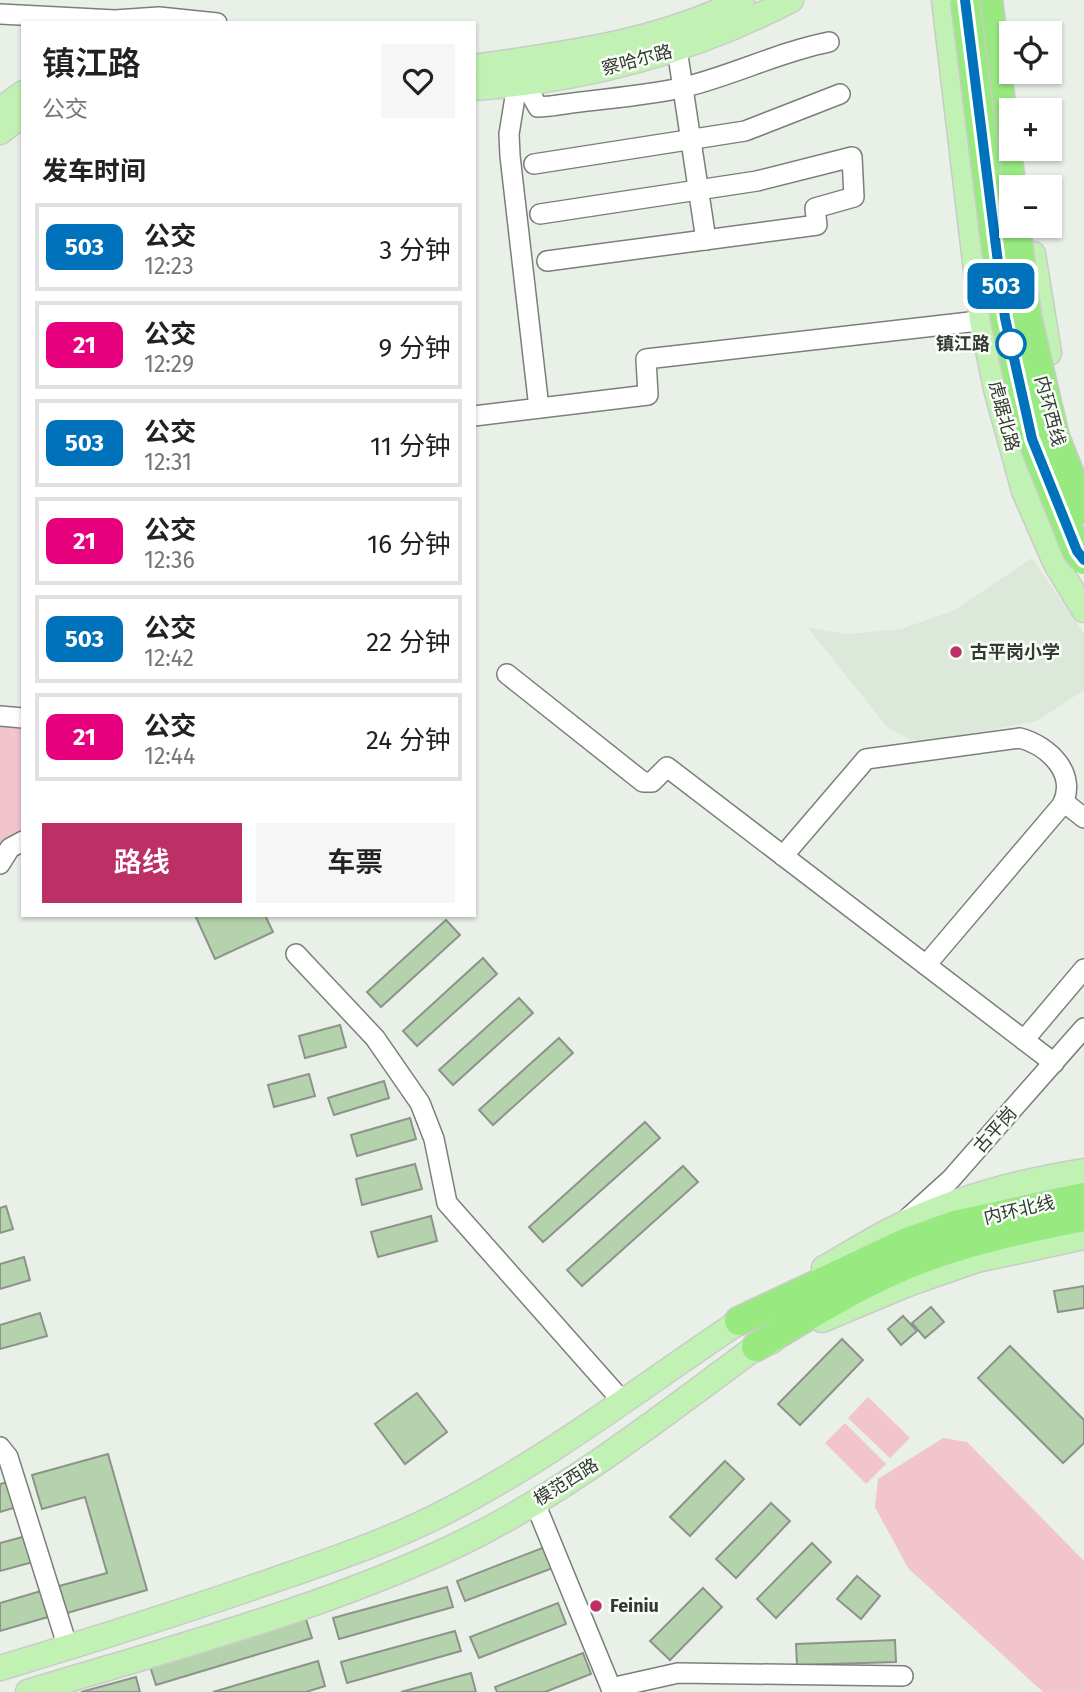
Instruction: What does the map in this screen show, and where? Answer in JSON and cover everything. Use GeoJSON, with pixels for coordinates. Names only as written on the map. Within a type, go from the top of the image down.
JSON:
{"type":"FeatureCollection","features":[{"type":"Feature","properties":{"kind":"highway","name":"内环西线"},"geometry":{"type":"LineString","coordinates":[[965,0],[1005,318],[1032,439],[1077,551],[1084,560]]}},
{"type":"Feature","properties":{"kind":"highway"},"geometry":{"type":"LineString","coordinates":[[988,0],[1010,175]]}},
{"type":"Feature","properties":{"kind":"highway","name":"内环西线"},"geometry":{"type":"LineString","coordinates":[[1017,238],[1027,317],[1055,437],[1084,510]]}},
{"type":"Feature","properties":{"kind":"highway","name":"内环北线"},"geometry":{"type":"LineString","coordinates":[[739,1321],[907,1242],[955,1225],[1084,1197]]}},
{"type":"Feature","properties":{"kind":"highway","name":"内环北线"},"geometry":{"type":"LineString","coordinates":[[756,1348],[847,1293],[921,1259],[996,1234],[1084,1217]]}},
{"type":"Feature","properties":{"kind":"main road","name":"察哈尔路"},"geometry":{"type":"LineString","coordinates":[[476,68],[595,48],[677,26],[742,0]]}},
{"type":"Feature","properties":{"kind":"main road","name":"察哈尔路"},"geometry":{"type":"LineString","coordinates":[[476,88],[561,79],[677,49],[745,24],[791,0]]}},
{"type":"Feature","properties":{"kind":"main road","name":"虎踞北路"},"geometry":{"type":"LineString","coordinates":[[944,0],[982,321],[996,389],[1024,491],[1056,564],[1084,610]]}},
{"type":"Feature","properties":{"kind":"main road"},"geometry":{"type":"LineString","coordinates":[[1000,0],[1012,98]]}},
{"type":"Feature","properties":{"kind":"main road"},"geometry":{"type":"LineString","coordinates":[[0,110],[21,94]]}},
{"type":"Feature","properties":{"kind":"main road"},"geometry":{"type":"LineString","coordinates":[[0,132],[21,116]]}},
{"type":"Feature","properties":{"kind":"main road"},"geometry":{"type":"LineString","coordinates":[[1031,238],[1041,315],[1064,432],[1084,478]]}},
{"type":"Feature","properties":{"kind":"main road","name":"模范西路"},"geometry":{"type":"LineString","coordinates":[[0,1668],[167,1618],[359,1550],[446,1512],[520,1471],[624,1403],[786,1290],[900,1225],[1010,1186],[1084,1171]]}},
{"type":"Feature","properties":{"kind":"main road","name":"模范西路"},"geometry":{"type":"LineString","coordinates":[[28,1692],[366,1584],[455,1546],[535,1503],[597,1464],[756,1348],[931,1276],[977,1261],[1084,1237]]}},
{"type":"Feature","properties":{"kind":"street"},"geometry":{"type":"LineString","coordinates":[[0,14],[116,20],[159,17],[198,21]]}},
{"type":"Feature","properties":{"kind":"street"},"geometry":{"type":"LineString","coordinates":[[521,84],[538,107],[683,87],[729,75],[789,50],[829,42]]}},
{"type":"Feature","properties":{"kind":"street"},"geometry":{"type":"LineString","coordinates":[[677,49],[706,240]]}},
{"type":"Feature","properties":{"kind":"street"},"geometry":{"type":"LineString","coordinates":[[521,84],[509,134],[510,156],[539,408]]}},
{"type":"Feature","properties":{"kind":"street"},"geometry":{"type":"LineString","coordinates":[[534,164],[745,131],[840,94]]}},
{"type":"Feature","properties":{"kind":"street"},"geometry":{"type":"LineString","coordinates":[[540,214],[757,181],[852,157],[854,198],[815,208],[817,225],[547,261]]}},
{"type":"Feature","properties":{"kind":"street"},"geometry":{"type":"LineString","coordinates":[[476,416],[648,395],[646,359],[1041,315]]}},
{"type":"Feature","properties":{"kind":"street"},"geometry":{"type":"LineString","coordinates":[[508,674],[643,782],[652,782],[667,767],[1054,1063]]}},
{"type":"Feature","properties":{"kind":"street"},"geometry":{"type":"LineString","coordinates":[[0,716],[21,718]]}},
{"type":"Feature","properties":{"kind":"street"},"geometry":{"type":"LineString","coordinates":[[783,856],[857,766],[881,755],[1020,738],[1031,741],[1061,767],[1067,777],[1068,794],[926,965]]}},
{"type":"Feature","properties":{"kind":"street"},"geometry":{"type":"LineString","coordinates":[[1064,802],[1084,818]]}},
{"type":"Feature","properties":{"kind":"street"},"geometry":{"type":"LineString","coordinates":[[0,864],[10,848],[21,842]]}},
{"type":"Feature","properties":{"kind":"street"},"geometry":{"type":"LineString","coordinates":[[296,954],[375,1038],[420,1102],[434,1139],[447,1203],[624,1403]]}},
{"type":"Feature","properties":{"kind":"street"},"geometry":{"type":"LineString","coordinates":[[1024,1040],[1084,969]]}},
{"type":"Feature","properties":{"kind":"street","name":"古平岗"},"geometry":{"type":"LineString","coordinates":[[900,1225],[951,1178],[1084,1028]]}},
{"type":"Feature","properties":{"kind":"street"},"geometry":{"type":"LineString","coordinates":[[0,1447],[8,1457],[68,1648]]}},
{"type":"Feature","properties":{"kind":"street"},"geometry":{"type":"LineString","coordinates":[[535,1503],[610,1690],[678,1673],[903,1676]]}},
{"type":"Feature","properties":{"kind":"shaded area","name":"古平岗小学"},"geometry":{"type":"Polygon","coordinates":[[[1032,558],[1084,634],[1084,690],[1037,721],[926,742],[911,740],[887,727],[808,628],[849,634],[901,629],[953,611],[1032,558]]]}},
{"type":"Feature","properties":{"kind":"shaded area"},"geometry":{"type":"Polygon","coordinates":[[[0,714],[21,723],[21,829],[0,843],[0,714]]]}},
{"type":"Feature","properties":{"kind":"shaded area"},"geometry":{"type":"Polygon","coordinates":[[[868,1397],[910,1438],[890,1458],[848,1418],[868,1397]]]}},
{"type":"Feature","properties":{"kind":"shaded area"},"geometry":{"type":"Polygon","coordinates":[[[845,1423],[886,1464],[866,1484],[825,1443],[845,1423]]]}},
{"type":"Feature","properties":{"kind":"shaded area"},"geometry":{"type":"Polygon","coordinates":[[[943,1438],[967,1442],[1084,1561],[1084,1692],[1043,1692],[908,1568],[875,1507],[878,1479],[943,1438]]]}},
{"type":"Feature","properties":{"kind":"building"},"geometry":{"type":"Polygon","coordinates":[[[196,917],[266,917],[273,932],[215,959],[196,917]]]}},
{"type":"Feature","properties":{"kind":"building"},"geometry":{"type":"Polygon","coordinates":[[[446,920],[460,935],[381,1007],[367,992],[446,920]]]}},
{"type":"Feature","properties":{"kind":"building"},"geometry":{"type":"Polygon","coordinates":[[[483,958],[497,974],[417,1046],[403,1031],[483,958]]]}},
{"type":"Feature","properties":{"kind":"building"},"geometry":{"type":"Polygon","coordinates":[[[519,998],[533,1013],[453,1085],[439,1070],[519,998]]]}},
{"type":"Feature","properties":{"kind":"building"},"geometry":{"type":"Polygon","coordinates":[[[340,1025],[346,1047],[305,1058],[299,1036],[340,1025]]]}},
{"type":"Feature","properties":{"kind":"building"},"geometry":{"type":"Polygon","coordinates":[[[559,1038],[573,1053],[493,1125],[479,1110],[559,1038]]]}},
{"type":"Feature","properties":{"kind":"building"},"geometry":{"type":"Polygon","coordinates":[[[309,1074],[315,1096],[274,1107],[268,1085],[309,1074]]]}},
{"type":"Feature","properties":{"kind":"building"},"geometry":{"type":"Polygon","coordinates":[[[384,1081],[389,1098],[334,1115],[328,1098],[384,1081]]]}},
{"type":"Feature","properties":{"kind":"building"},"geometry":{"type":"Polygon","coordinates":[[[410,1118],[416,1139],[357,1156],[351,1135],[410,1118]]]}},
{"type":"Feature","properties":{"kind":"building"},"geometry":{"type":"Polygon","coordinates":[[[645,1122],[660,1138],[543,1242],[529,1227],[645,1122]]]}},
{"type":"Feature","properties":{"kind":"building"},"geometry":{"type":"Polygon","coordinates":[[[415,1164],[422,1189],[362,1205],[356,1179],[415,1164]]]}},
{"type":"Feature","properties":{"kind":"building"},"geometry":{"type":"Polygon","coordinates":[[[683,1166],[698,1182],[582,1286],[567,1270],[683,1166]]]}},
{"type":"Feature","properties":{"kind":"building"},"geometry":{"type":"Polygon","coordinates":[[[6,1206],[13,1229],[0,1233],[0,1208],[6,1206]]]}},
{"type":"Feature","properties":{"kind":"building"},"geometry":{"type":"Polygon","coordinates":[[[431,1216],[437,1241],[378,1257],[371,1232],[431,1216]]]}},
{"type":"Feature","properties":{"kind":"building"},"geometry":{"type":"Polygon","coordinates":[[[24,1257],[30,1280],[0,1289],[0,1264],[24,1257]]]}},
{"type":"Feature","properties":{"kind":"building"},"geometry":{"type":"Polygon","coordinates":[[[1084,1286],[1084,1308],[1058,1312],[1054,1291],[1084,1286]]]}},
{"type":"Feature","properties":{"kind":"building"},"geometry":{"type":"Polygon","coordinates":[[[931,1307],[944,1322],[925,1338],[912,1323],[931,1307]]]}},
{"type":"Feature","properties":{"kind":"building"},"geometry":{"type":"Polygon","coordinates":[[[40,1313],[47,1336],[0,1349],[0,1325],[40,1313]]]}},
{"type":"Feature","properties":{"kind":"building"},"geometry":{"type":"Polygon","coordinates":[[[903,1316],[917,1331],[901,1345],[888,1329],[903,1316]]]}},
{"type":"Feature","properties":{"kind":"building"},"geometry":{"type":"Polygon","coordinates":[[[842,1339],[863,1360],[800,1425],[778,1404],[842,1339]]]}},
{"type":"Feature","properties":{"kind":"building"},"geometry":{"type":"Polygon","coordinates":[[[1010,1346],[1084,1420],[1084,1443],[1063,1463],[978,1378],[1010,1346]]]}},
{"type":"Feature","properties":{"kind":"building"},"geometry":{"type":"Polygon","coordinates":[[[417,1393],[447,1432],[405,1464],[375,1424],[417,1393]]]}},
{"type":"Feature","properties":{"kind":"building"},"geometry":{"type":"Polygon","coordinates":[[[108,1454],[147,1590],[67,1613],[59,1586],[107,1573],[85,1497],[42,1509],[32,1475],[108,1454]]]}},
{"type":"Feature","properties":{"kind":"building"},"geometry":{"type":"Polygon","coordinates":[[[725,1461],[744,1479],[690,1536],[670,1517],[725,1461]]]}},
{"type":"Feature","properties":{"kind":"building"},"geometry":{"type":"Polygon","coordinates":[[[13,1481],[20,1506],[0,1512],[0,1484],[13,1481]]]}},
{"type":"Feature","properties":{"kind":"building"},"geometry":{"type":"Polygon","coordinates":[[[771,1503],[790,1521],[736,1578],[716,1559],[771,1503]]]}},
{"type":"Feature","properties":{"kind":"building"},"geometry":{"type":"Polygon","coordinates":[[[26,1536],[33,1562],[0,1571],[0,1543],[26,1536]]]}},
{"type":"Feature","properties":{"kind":"building"},"geometry":{"type":"Polygon","coordinates":[[[812,1543],[831,1562],[776,1618],[757,1599],[812,1543]]]}},
{"type":"Feature","properties":{"kind":"building"},"geometry":{"type":"Polygon","coordinates":[[[545,1547],[553,1568],[465,1601],[457,1581],[545,1547]]]}},
{"type":"Feature","properties":{"kind":"building"},"geometry":{"type":"Polygon","coordinates":[[[857,1576],[880,1596],[861,1619],[837,1599],[857,1576]]]}},
{"type":"Feature","properties":{"kind":"building"},"geometry":{"type":"Polygon","coordinates":[[[447,1587],[453,1607],[339,1639],[333,1618],[447,1587]]]}},
{"type":"Feature","properties":{"kind":"building"},"geometry":{"type":"Polygon","coordinates":[[[703,1588],[722,1607],[670,1660],[650,1641],[703,1588]]]}},
{"type":"Feature","properties":{"kind":"building"},"geometry":{"type":"Polygon","coordinates":[[[41,1591],[48,1617],[0,1631],[0,1603],[41,1591]]]}},
{"type":"Feature","properties":{"kind":"building"},"geometry":{"type":"Polygon","coordinates":[[[558,1603],[566,1624],[479,1658],[470,1637],[558,1603]]]}},
{"type":"Feature","properties":{"kind":"building"},"geometry":{"type":"Polygon","coordinates":[[[304,1613],[312,1638],[156,1685],[148,1660],[304,1613]]]}},
{"type":"Feature","properties":{"kind":"building"},"geometry":{"type":"Polygon","coordinates":[[[455,1631],[461,1651],[347,1683],[341,1662],[455,1631]]]}},
{"type":"Feature","properties":{"kind":"building"},"geometry":{"type":"Polygon","coordinates":[[[895,1640],[896,1662],[797,1665],[796,1644],[895,1640]]]}},
{"type":"Feature","properties":{"kind":"building"},"geometry":{"type":"Polygon","coordinates":[[[583,1653],[591,1674],[545,1692],[497,1692],[495,1687],[583,1653]]]}},
{"type":"Feature","properties":{"kind":"building"},"geometry":{"type":"Polygon","coordinates":[[[318,1661],[325,1686],[306,1692],[213,1692],[318,1661]]]}},
{"type":"Feature","properties":{"kind":"building"},"geometry":{"type":"Polygon","coordinates":[[[471,1673],[476,1692],[401,1692],[471,1673]]]}},
{"type":"Feature","properties":{"kind":"building"},"geometry":{"type":"Polygon","coordinates":[[[136,1677],[140,1692],[81,1692],[136,1677]]]}},
{"type":"Feature","properties":{"kind":"bus line","name":"503"},"geometry":{"type":"LineString","coordinates":[[965,0],[1005,318],[1032,439],[1077,551],[1084,560]]}},
{"type":"Feature","properties":{"kind":"place","name":"镇江路"},"geometry":{"type":"Point","coordinates":[1011,344]}},
{"type":"Feature","properties":{"kind":"place","name":"古平岗小学"},"geometry":{"type":"Point","coordinates":[956,652]}},
{"type":"Feature","properties":{"kind":"place","name":"Feiniu"},"geometry":{"type":"Point","coordinates":[596,1606]}}]}
